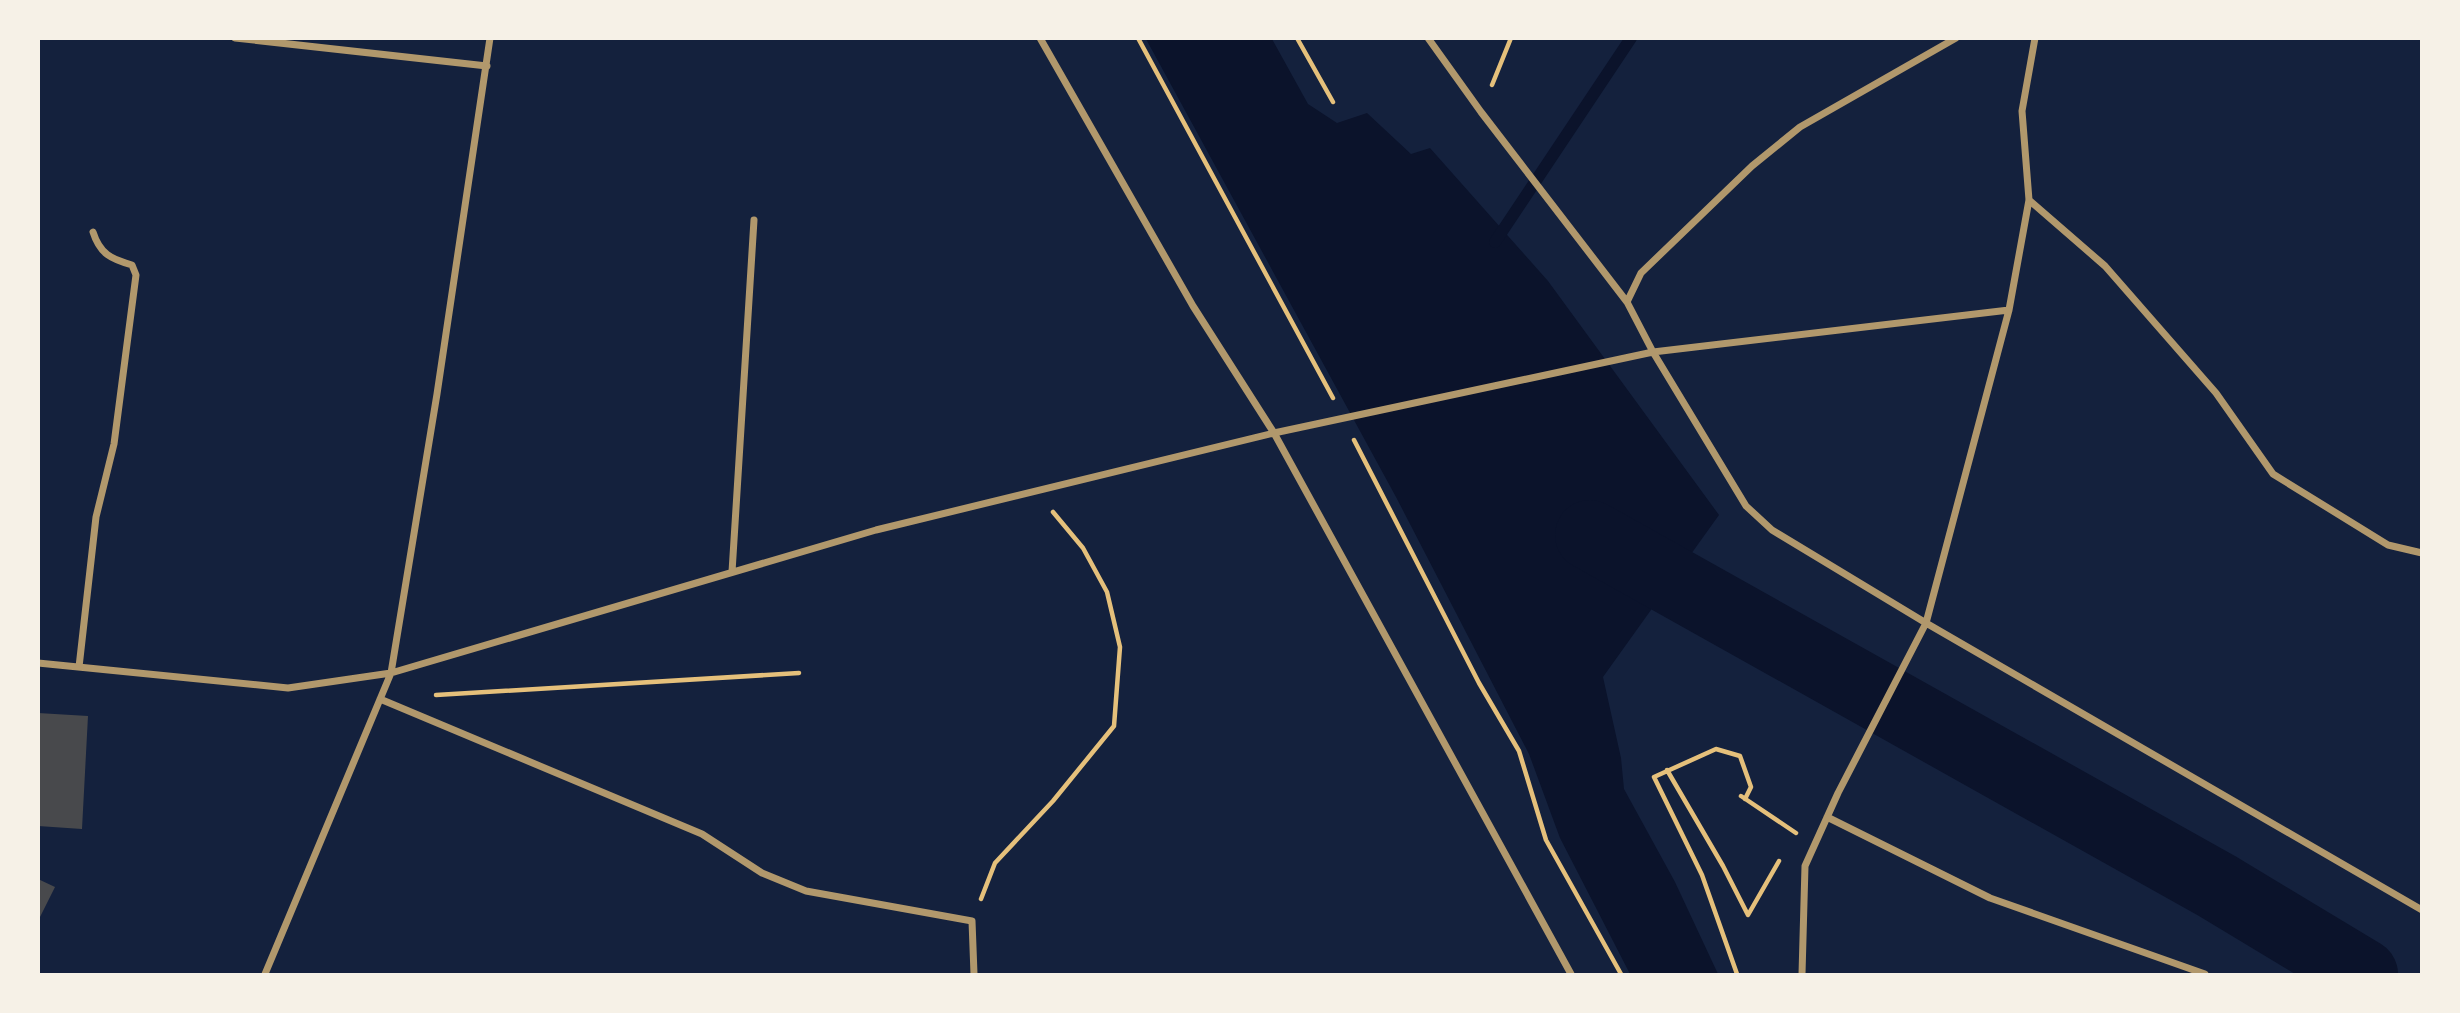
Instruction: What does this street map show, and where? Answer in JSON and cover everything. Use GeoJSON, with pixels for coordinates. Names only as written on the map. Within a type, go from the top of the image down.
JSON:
{"type":"FeatureCollection","features":[{"type":"Feature","properties":{"kind":"street"},"geometry":{"type":"LineString","coordinates":[[235,38],[487,66]]}},
{"type":"Feature","properties":{"kind":"street"},"geometry":{"type":"LineString","coordinates":[[265,975],[391,673],[438,394],[490,38]]}},
{"type":"Feature","properties":{"kind":"street"},"geometry":{"type":"LineString","coordinates":[[1040,38],[1193,306],[1274,433],[1571,975]]}},
{"type":"Feature","properties":{"kind":"street"},"geometry":{"type":"LineString","coordinates":[[1428,38],[1481,112],[1627,302],[1653,352],[1746,506],[1772,530],[1926,623],[2421,910]]}},
{"type":"Feature","properties":{"kind":"street"},"geometry":{"type":"LineString","coordinates":[[1627,302],[1640,272],[1752,166],[1800,127],[1956,38]]}},
{"type":"Feature","properties":{"kind":"street"},"geometry":{"type":"LineString","coordinates":[[1802,975],[1805,866],[1838,793],[1926,623],[2009,310],[2029,200],[2022,111],[2035,38]]}},
{"type":"Feature","properties":{"kind":"street"},"geometry":{"type":"LineString","coordinates":[[2029,200],[2105,266],[2216,393],[2273,474],[2388,545],[2421,553]]}},
{"type":"Feature","properties":{"kind":"street"},"geometry":{"type":"LineString","coordinates":[[732,572],[754,220]]}},
{"type":"Feature","properties":{"kind":"street"},"geometry":{"type":"LineString","coordinates":[[79,667],[96,517],[114,444],[136,275],[132,264],[111,259],[98,247],[93,232]]}},
{"type":"Feature","properties":{"kind":"street"},"geometry":{"type":"LineString","coordinates":[[38,663],[288,688],[391,673],[876,530],[1274,433],[1653,352],[2009,310]]}},
{"type":"Feature","properties":{"kind":"street"},"geometry":{"type":"LineString","coordinates":[[380,699],[702,834],[762,873],[806,891],[972,921],[974,975]]}},
{"type":"Feature","properties":{"kind":"street"},"geometry":{"type":"LineString","coordinates":[[1827,817],[1990,898],[2205,975]]}},
{"type":"Feature","properties":{"kind":"path"},"geometry":{"type":"LineString","coordinates":[[1138,38],[1334,400]]}},
{"type":"Feature","properties":{"kind":"path"},"geometry":{"type":"LineString","coordinates":[[1297,38],[1333,102]]}},
{"type":"Feature","properties":{"kind":"path"},"geometry":{"type":"LineString","coordinates":[[1481,112],[1511,38]]}},
{"type":"Feature","properties":{"kind":"path"},"geometry":{"type":"LineString","coordinates":[[1353,437],[1479,683],[1519,751],[1546,839],[1621,975]]}},
{"type":"Feature","properties":{"kind":"path"},"geometry":{"type":"LineString","coordinates":[[972,921],[995,863],[1054,801],[1114,726],[1120,647],[1107,592],[1083,548],[1056,513],[1021,495]]}},
{"type":"Feature","properties":{"kind":"path"},"geometry":{"type":"LineString","coordinates":[[436,695],[799,673]]}},
{"type":"Feature","properties":{"kind":"path"},"geometry":{"type":"LineString","coordinates":[[1737,975],[1702,875],[1654,777],[1716,749],[1740,756],[1751,787],[1743,797],[1814,846]]}},
{"type":"Feature","properties":{"kind":"path"},"geometry":{"type":"LineString","coordinates":[[1667,770],[1748,915],[1779,861]]}},
{"type":"Feature","properties":{"kind":"water"},"geometry":{"type":"Polygon","coordinates":[[[1146,39],[1272,39],[1308,104],[1337,123],[1367,113],[1411,154],[1430,148],[1548,281],[1719,515],[1603,677],[1621,758],[1624,789],[1675,882],[1718,974],[1630,974],[1560,838],[1529,754],[1396,497],[1146,39]]]}},
{"type":"Feature","properties":{"kind":"building"},"geometry":{"type":"Polygon","coordinates":[[[38,713],[88,716],[82,829],[38,826],[38,713]]]}},
{"type":"Feature","properties":{"kind":"building"},"geometry":{"type":"Polygon","coordinates":[[[38,879],[55,887],[38,921],[38,879]]]}},
{"type":"Feature","properties":{"kind":"waterway"},"geometry":{"type":"LineString","coordinates":[[1495,242],[1631,38]]}},
{"type":"Feature","properties":{"kind":"waterway"},"geometry":{"type":"LineString","coordinates":[[1590,535],[2217,886],[2363,974]]}}]}
